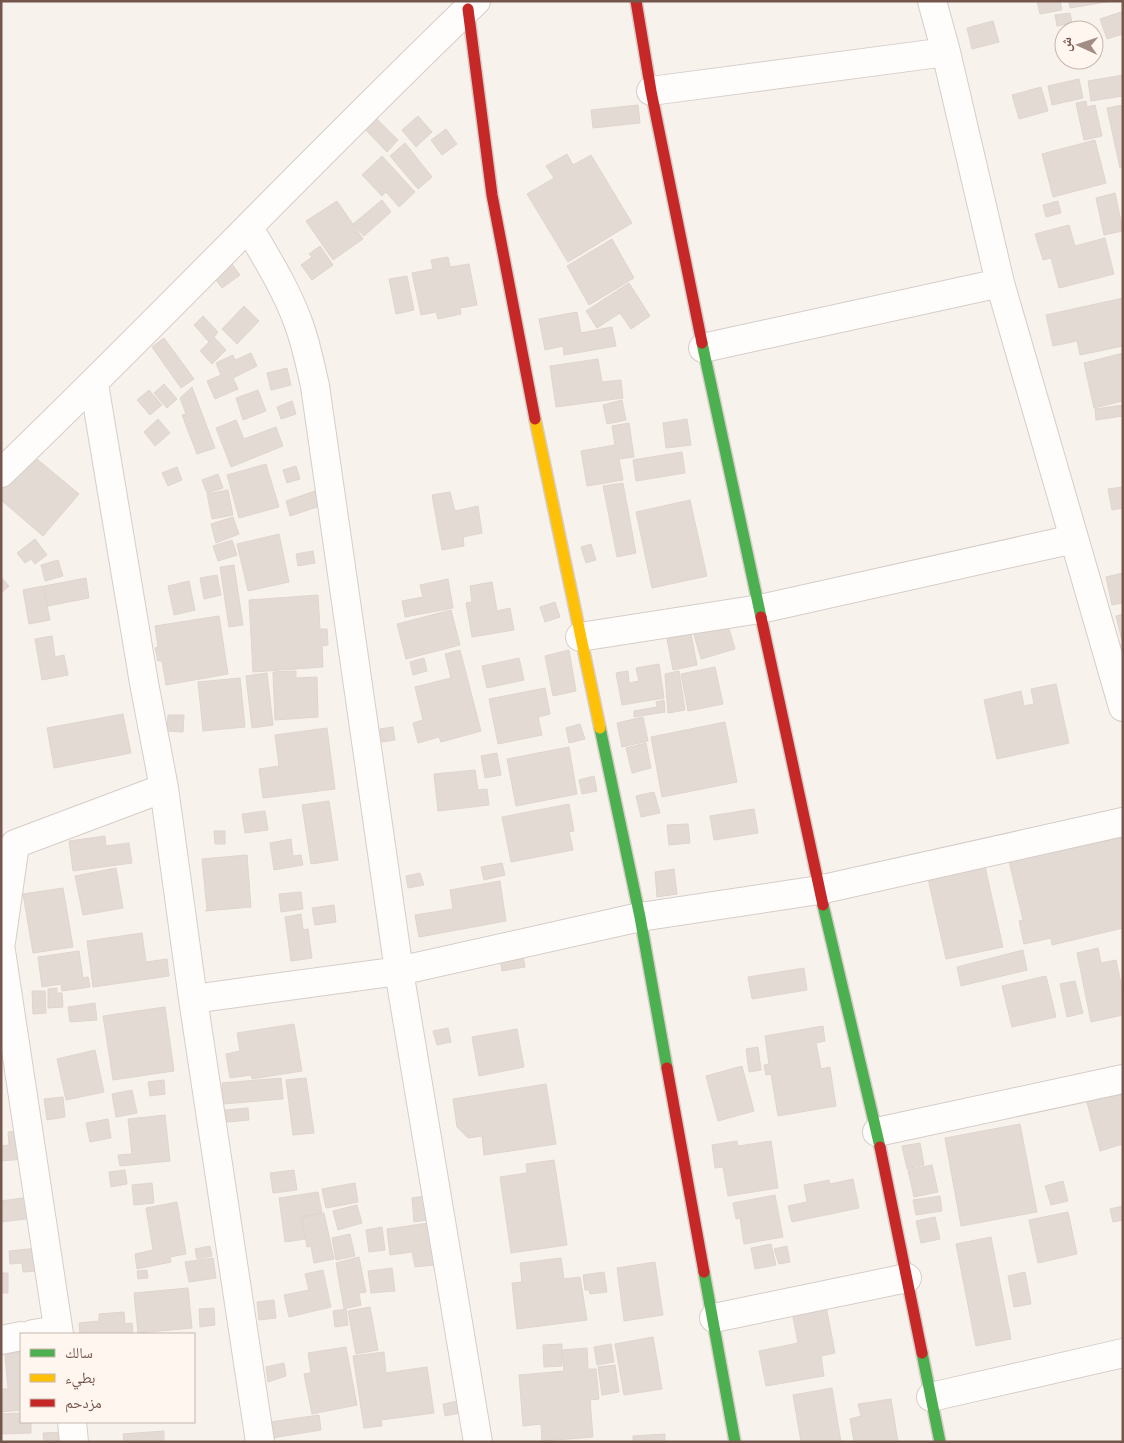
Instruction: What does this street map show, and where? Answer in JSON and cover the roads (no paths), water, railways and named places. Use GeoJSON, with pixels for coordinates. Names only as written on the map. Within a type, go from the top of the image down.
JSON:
{"type":"FeatureCollection","features":[{"type":"Feature","properties":{"kind":"street"},"geometry":{"type":"LineString","coordinates":[[636,1],[651,91],[704,348],[819,890],[877,1132],[940,1442]]}},
{"type":"Feature","properties":{"kind":"street"},"geometry":{"type":"LineString","coordinates":[[932,1],[946,52],[1000,283],[1122,701]]}},
{"type":"Feature","properties":{"kind":"street"},"geometry":{"type":"LineString","coordinates":[[1,473],[94,384],[317,157],[472,5]]}},
{"type":"Feature","properties":{"kind":"street"},"geometry":{"type":"LineString","coordinates":[[472,5],[494,204],[523,364],[640,917],[735,1442]]}},
{"type":"Feature","properties":{"kind":"street"},"geometry":{"type":"LineString","coordinates":[[651,91],[946,52]]}},
{"type":"Feature","properties":{"kind":"street"},"geometry":{"type":"LineString","coordinates":[[249,228],[281,284],[298,320],[315,386],[399,971],[478,1442]]}},
{"type":"Feature","properties":{"kind":"street"},"geometry":{"type":"LineString","coordinates":[[704,348],[1000,283]]}},
{"type":"Feature","properties":{"kind":"street"},"geometry":{"type":"LineString","coordinates":[[94,384],[144,683],[164,788],[193,998],[260,1442]]}},
{"type":"Feature","properties":{"kind":"street"},"geometry":{"type":"LineString","coordinates":[[580,637],[760,609],[1074,539]]}},
{"type":"Feature","properties":{"kind":"street"},"geometry":{"type":"LineString","coordinates":[[1,942],[15,844],[164,788]]}},
{"type":"Feature","properties":{"kind":"street"},"geometry":{"type":"LineString","coordinates":[[193,998],[399,971],[640,917],[819,890],[1123,822]]}},
{"type":"Feature","properties":{"kind":"street"},"geometry":{"type":"LineString","coordinates":[[1,951],[50,1333]]}},
{"type":"Feature","properties":{"kind":"street"},"geometry":{"type":"LineString","coordinates":[[877,1132],[1123,1079]]}},
{"type":"Feature","properties":{"kind":"street"},"geometry":{"type":"LineString","coordinates":[[714,1318],[907,1278]]}},
{"type":"Feature","properties":{"kind":"street"},"geometry":{"type":"LineString","coordinates":[[1,1340],[20,1336]]}},
{"type":"Feature","properties":{"kind":"street"},"geometry":{"type":"LineString","coordinates":[[932,1397],[1123,1353]]}},
{"type":"Feature","properties":{"kind":"street"},"geometry":{"type":"LineString","coordinates":[[72,1423],[74,1442]]}}]}
